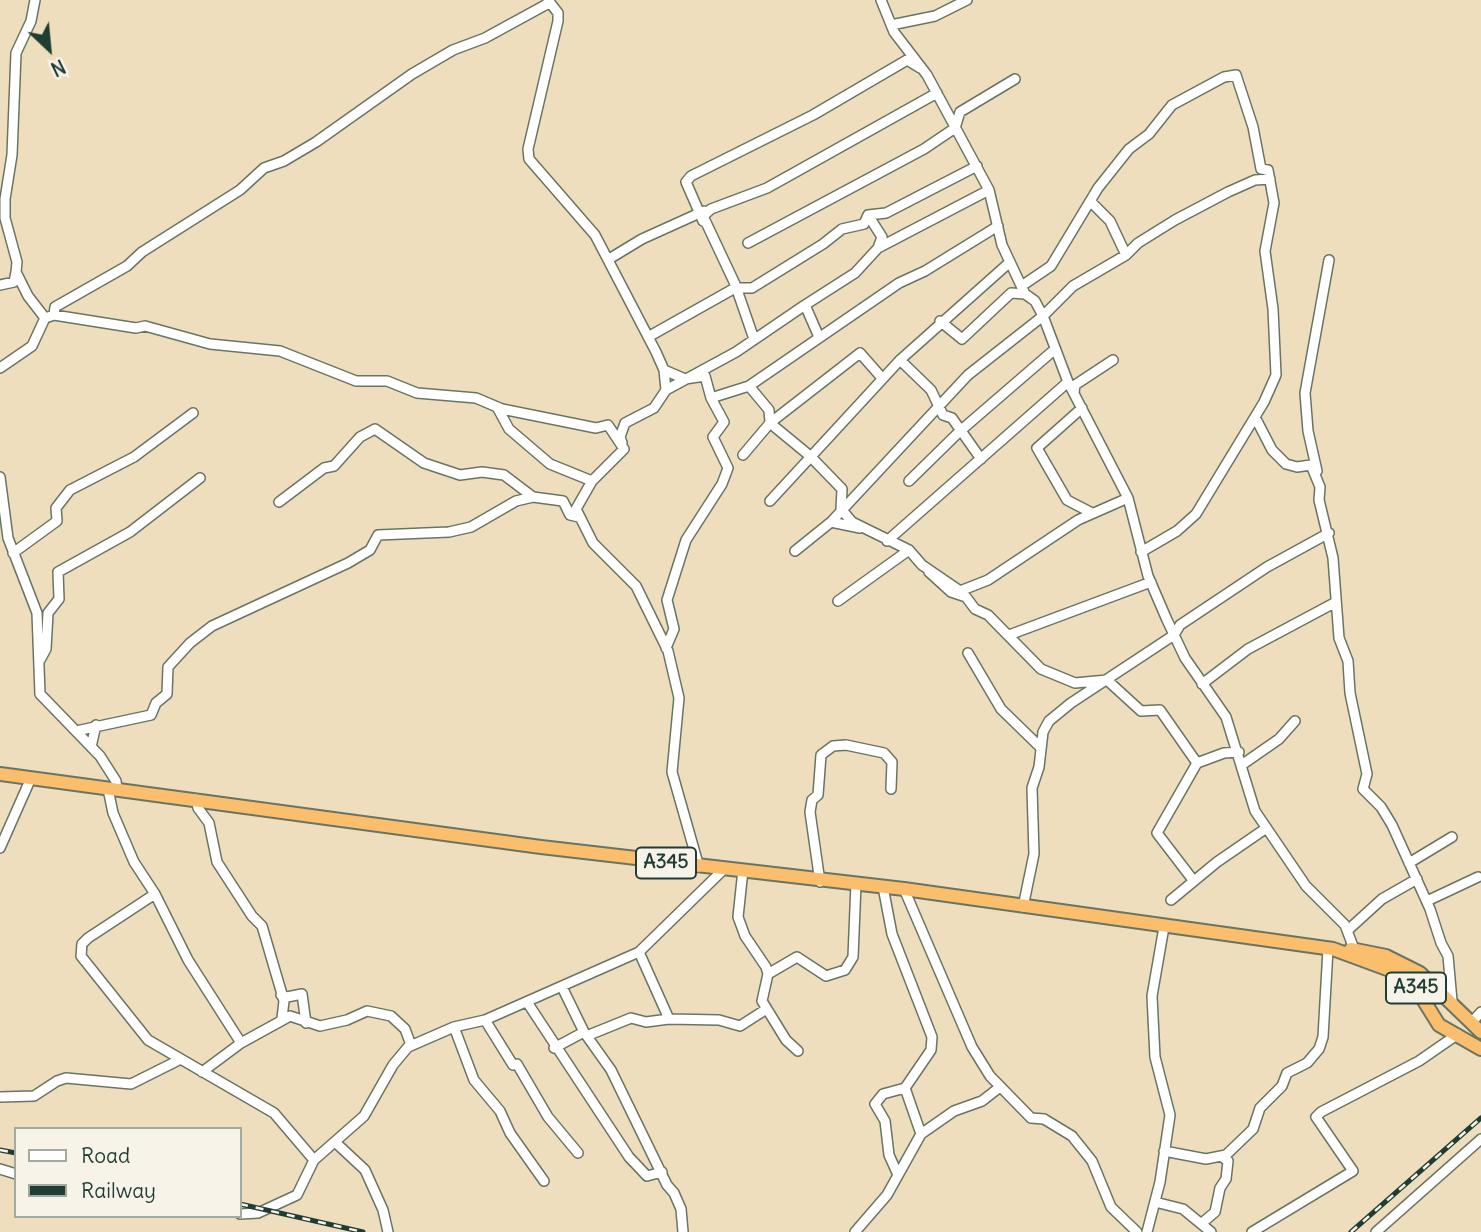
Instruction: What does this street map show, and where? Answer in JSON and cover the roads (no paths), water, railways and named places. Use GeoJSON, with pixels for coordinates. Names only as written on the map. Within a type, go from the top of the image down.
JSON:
{"type":"FeatureCollection","features":[{"type":"Feature","properties":{"kind":"highway","name":"A345"},"geometry":{"type":"LineString","coordinates":[[0,774],[699,867],[904,889],[1330,949],[1354,949],[1403,963],[1434,983],[1478,1022]]}},
{"type":"Feature","properties":{"kind":"highway","name":"A345"},"geometry":{"type":"LineString","coordinates":[[1330,949],[1398,973],[1416,988],[1433,1019],[1481,1049]]}},
{"type":"Feature","properties":{"kind":"street"},"geometry":{"type":"LineString","coordinates":[[35,0],[31,21],[16,53],[12,155],[5,218],[17,262],[15,277],[28,296],[50,317],[136,328],[145,326],[210,344],[280,351],[356,381],[387,382],[417,393],[476,398],[497,407],[596,428],[608,425],[624,449]]}},
{"type":"Feature","properties":{"kind":"street"},"geometry":{"type":"LineString","coordinates":[[881,0],[891,25],[924,71],[989,190],[1010,262],[1024,289],[1035,300],[1068,382],[1128,498],[1151,582],[1174,635],[1202,684],[1226,717],[1243,764],[1249,795],[1265,829],[1306,886],[1348,930],[1354,949]]}},
{"type":"Feature","properties":{"kind":"street"},"geometry":{"type":"LineString","coordinates":[[891,25],[935,16],[967,0]]}},
{"type":"Feature","properties":{"kind":"street"},"geometry":{"type":"LineString","coordinates":[[0,368],[32,346],[55,307],[127,265],[142,252],[240,190],[264,168],[284,161],[316,142],[412,74],[453,50],[485,38],[549,2],[558,13],[558,21],[528,149],[529,159],[595,235],[664,370],[666,390]]}},
{"type":"Feature","properties":{"kind":"street"},"geometry":{"type":"LineString","coordinates":[[754,339],[735,288],[685,182],[701,169],[813,115],[907,60],[924,71]]}},
{"type":"Feature","properties":{"kind":"street"},"geometry":{"type":"LineString","coordinates":[[940,321],[962,339],[1011,293],[1024,289],[1051,265],[1098,188],[1129,149],[1149,134],[1172,105],[1231,75],[1236,75],[1257,141],[1261,169],[1268,170],[1274,203],[1265,251],[1273,309],[1276,375],[1255,418],[1196,514],[1177,530],[1141,552]]}},
{"type":"Feature","properties":{"kind":"street"},"geometry":{"type":"LineString","coordinates":[[748,243],[923,149],[955,128],[960,112],[1015,79]]}},
{"type":"Feature","properties":{"kind":"street"},"geometry":{"type":"LineString","coordinates":[[718,251],[704,216],[712,209],[767,188],[937,93]]}},
{"type":"Feature","properties":{"kind":"street"},"geometry":{"type":"LineString","coordinates":[[868,215],[886,213],[977,166]]}},
{"type":"Feature","properties":{"kind":"street"},"geometry":{"type":"LineString","coordinates":[[795,551],[831,522],[968,375],[1043,316],[1073,286],[1126,255],[1148,237],[1228,192],[1255,180],[1270,179]]}},
{"type":"Feature","properties":{"kind":"street"},"geometry":{"type":"LineString","coordinates":[[624,449],[620,437],[625,422],[654,408],[666,390],[754,339],[855,272],[878,248],[989,190]]}},
{"type":"Feature","properties":{"kind":"street"},"geometry":{"type":"LineString","coordinates":[[609,259],[642,239],[722,202]]}},
{"type":"Feature","properties":{"kind":"street"},"geometry":{"type":"LineString","coordinates":[[1091,202],[1110,221],[1126,255]]}},
{"type":"Feature","properties":{"kind":"street"},"geometry":{"type":"LineString","coordinates":[[648,337],[735,288],[752,288],[842,229],[864,224],[868,215]]}},
{"type":"Feature","properties":{"kind":"street"},"geometry":{"type":"LineString","coordinates":[[868,215],[882,237],[878,248]]}},
{"type":"Feature","properties":{"kind":"street"},"geometry":{"type":"LineString","coordinates":[[711,398],[749,386],[880,299],[899,283],[925,271],[998,226]]}},
{"type":"Feature","properties":{"kind":"street"},"geometry":{"type":"LineString","coordinates":[[1329,260],[1305,393],[1308,431],[1320,487],[1319,500],[1329,533],[1339,638],[1348,661],[1350,693],[1367,774],[1363,789],[1381,807],[1427,901],[1448,956],[1452,1001]]}},
{"type":"Feature","properties":{"kind":"street"},"geometry":{"type":"LineString","coordinates":[[771,501],[900,360],[940,321],[1010,262]]}},
{"type":"Feature","properties":{"kind":"street"},"geometry":{"type":"LineString","coordinates":[[0,285],[15,277]]}},
{"type":"Feature","properties":{"kind":"street"},"geometry":{"type":"LineString","coordinates":[[805,305],[819,337]]}},
{"type":"Feature","properties":{"kind":"street"},"geometry":{"type":"LineString","coordinates":[[909,481],[959,432],[1054,350]]}},
{"type":"Feature","properties":{"kind":"street"},"geometry":{"type":"LineString","coordinates":[[743,455],[770,423],[860,353],[882,378]]}},
{"type":"Feature","properties":{"kind":"street"},"geometry":{"type":"LineString","coordinates":[[0,360],[12,359]]}},
{"type":"Feature","properties":{"kind":"street"},"geometry":{"type":"LineString","coordinates":[[900,360],[931,390],[943,415],[952,418],[959,432],[981,459]]}},
{"type":"Feature","properties":{"kind":"street"},"geometry":{"type":"LineString","coordinates":[[1074,393],[1075,385],[1113,360]]}},
{"type":"Feature","properties":{"kind":"street"},"geometry":{"type":"LineString","coordinates":[[664,370],[685,379],[705,376],[711,398],[724,422],[713,437],[728,468],[722,484],[686,540],[667,600],[674,629],[666,648]]}},
{"type":"Feature","properties":{"kind":"street"},"geometry":{"type":"LineString","coordinates":[[887,541],[1068,382]]}},
{"type":"Feature","properties":{"kind":"street"},"geometry":{"type":"LineString","coordinates":[[749,386],[769,410],[770,423],[810,456],[842,489],[841,509],[852,522],[909,550],[951,592],[966,597],[975,609],[988,615],[1041,669],[1075,683],[1107,680],[1141,710],[1160,710],[1197,763]]}},
{"type":"Feature","properties":{"kind":"street"},"geometry":{"type":"LineString","coordinates":[[497,407],[503,423],[550,464],[592,481]]}},
{"type":"Feature","properties":{"kind":"street"},"geometry":{"type":"LineString","coordinates":[[1082,408],[1037,448],[1067,500],[1092,513]]}},
{"type":"Feature","properties":{"kind":"street"},"geometry":{"type":"LineString","coordinates":[[13,553],[57,521],[56,508],[70,490],[134,457],[193,413]]}},
{"type":"Feature","properties":{"kind":"street"},"geometry":{"type":"LineString","coordinates":[[1255,418],[1272,450],[1286,464],[1297,467],[1311,465],[1320,487]]}},
{"type":"Feature","properties":{"kind":"street"},"geometry":{"type":"LineString","coordinates":[[279,502],[324,468],[334,466],[360,437],[375,429],[424,463],[460,475],[482,472],[504,475],[533,497]]}},
{"type":"Feature","properties":{"kind":"street"},"geometry":{"type":"LineString","coordinates":[[624,449],[592,481],[576,509],[593,543],[636,586],[674,669],[679,698],[672,772],[699,867]]}},
{"type":"Feature","properties":{"kind":"street"},"geometry":{"type":"LineString","coordinates":[[0,477],[8,538],[37,613],[40,694],[111,772],[113,813],[134,862],[155,894],[188,960],[242,1043]]}},
{"type":"Feature","properties":{"kind":"street"},"geometry":{"type":"LineString","coordinates":[[39,662],[46,649],[48,613],[59,599],[58,572],[130,532],[200,478]]}},
{"type":"Feature","properties":{"kind":"street"},"geometry":{"type":"LineString","coordinates":[[76,731],[151,715],[156,703],[167,694],[168,667],[190,643],[212,626],[348,563],[370,550],[378,535],[449,532],[471,527],[516,501],[533,497],[563,501],[570,514],[579,517]]}},
{"type":"Feature","properties":{"kind":"street"},"geometry":{"type":"LineString","coordinates":[[966,597],[1063,528],[1128,498]]}},
{"type":"Feature","properties":{"kind":"street"},"geometry":{"type":"LineString","coordinates":[[831,522],[870,530]]}},
{"type":"Feature","properties":{"kind":"street"},"geometry":{"type":"LineString","coordinates":[[1023,907],[1034,855],[1032,788],[1039,767],[1043,732],[1055,714],[1174,635],[1180,625],[1267,567],[1329,533]]}},
{"type":"Feature","properties":{"kind":"street"},"geometry":{"type":"LineString","coordinates":[[838,601],[909,550]]}},
{"type":"Feature","properties":{"kind":"street"},"geometry":{"type":"LineString","coordinates":[[922,565],[960,591],[988,580],[1027,554]]}},
{"type":"Feature","properties":{"kind":"street"},"geometry":{"type":"LineString","coordinates":[[1009,635],[1151,582]]}},
{"type":"Feature","properties":{"kind":"street"},"geometry":{"type":"LineString","coordinates":[[1202,684],[1248,649],[1336,602]]}},
{"type":"Feature","properties":{"kind":"street"},"geometry":{"type":"LineString","coordinates":[[968,653],[1001,709],[1040,747]]}},
{"type":"Feature","properties":{"kind":"street"},"geometry":{"type":"LineString","coordinates":[[1243,764],[1279,739],[1296,720]]}},
{"type":"Feature","properties":{"kind":"street"},"geometry":{"type":"LineString","coordinates":[[91,747],[96,725]]}},
{"type":"Feature","properties":{"kind":"street"},"geometry":{"type":"LineString","coordinates":[[820,882],[810,812],[811,800],[818,794],[821,755],[833,746],[846,745],[884,753],[892,762],[891,789]]}},
{"type":"Feature","properties":{"kind":"street"},"geometry":{"type":"LineString","coordinates":[[1193,880],[1157,833],[1197,763],[1224,752],[1239,752]]}},
{"type":"Feature","properties":{"kind":"street"},"geometry":{"type":"LineString","coordinates":[[0,848],[31,779]]}},
{"type":"Feature","properties":{"kind":"street"},"geometry":{"type":"LineString","coordinates":[[196,799],[198,808],[209,823],[218,862],[252,916],[262,926],[281,995],[282,1018]]}},
{"type":"Feature","properties":{"kind":"street"},"geometry":{"type":"LineString","coordinates":[[1171,900],[1193,880],[1265,829]]}},
{"type":"Feature","properties":{"kind":"street"},"geometry":{"type":"LineString","coordinates":[[1409,863],[1452,837]]}},
{"type":"Feature","properties":{"kind":"street"},"geometry":{"type":"LineString","coordinates":[[242,1214],[258,1213],[288,1202],[301,1189],[314,1160],[364,1116],[393,1065],[411,1045],[454,1027],[485,1020],[639,952],[723,870]]}},
{"type":"Feature","properties":{"kind":"street"},"geometry":{"type":"LineString","coordinates":[[743,870],[738,916],[745,936],[762,959],[768,974],[762,1001],[765,1010],[786,1040],[798,1051]]}},
{"type":"Feature","properties":{"kind":"street"},"geometry":{"type":"LineString","coordinates":[[1427,901],[1478,877]]}},
{"type":"Feature","properties":{"kind":"street"},"geometry":{"type":"LineString","coordinates":[[1348,930],[1382,899],[1417,879]]}},
{"type":"Feature","properties":{"kind":"street"},"geometry":{"type":"LineString","coordinates":[[768,974],[797,957],[827,976],[845,970],[853,957],[856,884]]}},
{"type":"Feature","properties":{"kind":"street"},"geometry":{"type":"LineString","coordinates":[[883,887],[892,934],[932,1037],[931,1050],[905,1088],[883,1094],[875,1104],[885,1121],[889,1156],[898,1175]]}},
{"type":"Feature","properties":{"kind":"street"},"geometry":{"type":"LineString","coordinates":[[904,889],[972,1047],[1000,1087],[1031,1118],[1044,1119],[1072,1136],[1093,1161],[1111,1207],[1137,1232]]}},
{"type":"Feature","properties":{"kind":"street"},"geometry":{"type":"LineString","coordinates":[[155,894],[89,938],[82,944],[81,956],[109,988],[133,1025],[148,1040],[178,1060],[274,1113],[314,1160]]}},
{"type":"Feature","properties":{"kind":"street"},"geometry":{"type":"LineString","coordinates":[[1147,1232],[1170,1115],[1164,1081],[1155,1057],[1152,996],[1164,927]]}},
{"type":"Feature","properties":{"kind":"street"},"geometry":{"type":"LineString","coordinates":[[1164,1151],[1206,1159],[1221,1156],[1253,1129],[1260,1108],[1282,1086],[1287,1073],[1307,1063],[1320,1049],[1330,949]]}},
{"type":"Feature","properties":{"kind":"street"},"geometry":{"type":"LineString","coordinates":[[639,952],[668,1019]]}},
{"type":"Feature","properties":{"kind":"street"},"geometry":{"type":"LineString","coordinates":[[562,986],[587,1034],[611,1070],[681,1209],[682,1232]]}},
{"type":"Feature","properties":{"kind":"street"},"geometry":{"type":"LineString","coordinates":[[281,995],[287,998],[302,994],[306,1023]]}},
{"type":"Feature","properties":{"kind":"street"},"geometry":{"type":"LineString","coordinates":[[527,1002],[554,1048],[629,1157],[647,1176],[662,1172]]}},
{"type":"Feature","properties":{"kind":"street"},"geometry":{"type":"LineString","coordinates":[[554,1048],[631,1018],[659,1022],[668,1019],[719,1020],[740,1026],[765,1010]]}},
{"type":"Feature","properties":{"kind":"street"},"geometry":{"type":"LineString","coordinates":[[202,1072],[242,1043],[282,1018],[290,1016],[320,1026],[335,1024],[367,1011],[391,1016],[405,1029],[411,1045]]}},
{"type":"Feature","properties":{"kind":"street"},"geometry":{"type":"LineString","coordinates":[[485,1020],[513,1065],[517,1063],[541,1108],[578,1153]]}},
{"type":"Feature","properties":{"kind":"street"},"geometry":{"type":"LineString","coordinates":[[454,1027],[474,1080],[500,1111],[510,1133],[544,1181]]}},
{"type":"Feature","properties":{"kind":"street"},"geometry":{"type":"LineString","coordinates":[[1252,1232],[1353,1171],[1316,1116],[1419,1060],[1458,1034]]}},
{"type":"Feature","properties":{"kind":"street"},"geometry":{"type":"LineString","coordinates":[[0,1097],[34,1096],[66,1078],[131,1084],[178,1060]]}},
{"type":"Feature","properties":{"kind":"street"},"geometry":{"type":"LineString","coordinates":[[855,1232],[887,1195],[921,1134],[954,1111],[982,1101],[1000,1087]]}},
{"type":"Feature","properties":{"kind":"street"},"geometry":{"type":"LineString","coordinates":[[905,1088],[921,1134]]}},
{"type":"Feature","properties":{"kind":"street"},"geometry":{"type":"LineString","coordinates":[[1376,1232],[1481,1139]]}},
{"type":"Feature","properties":{"kind":"street"},"geometry":{"type":"LineString","coordinates":[[335,1142],[365,1170],[383,1210],[387,1232]]}},
{"type":"Feature","properties":{"kind":"street"},"geometry":{"type":"LineString","coordinates":[[1202,1223],[1215,1212],[1220,1188],[1226,1179],[1228,1161],[1221,1156]]}},
{"type":"Feature","properties":{"kind":"street"},"geometry":{"type":"LineString","coordinates":[[1155,1202],[1183,1209],[1211,1232]]}},
{"type":"Feature","properties":{"kind":"railway"},"geometry":{"type":"LineString","coordinates":[[1351,1232],[1481,1118]]}},
{"type":"Feature","properties":{"kind":"railway"},"geometry":{"type":"LineString","coordinates":[[0,1150],[14,1153]]}},
{"type":"Feature","properties":{"kind":"railway"},"geometry":{"type":"LineString","coordinates":[[242,1204],[363,1232]]}}]}
